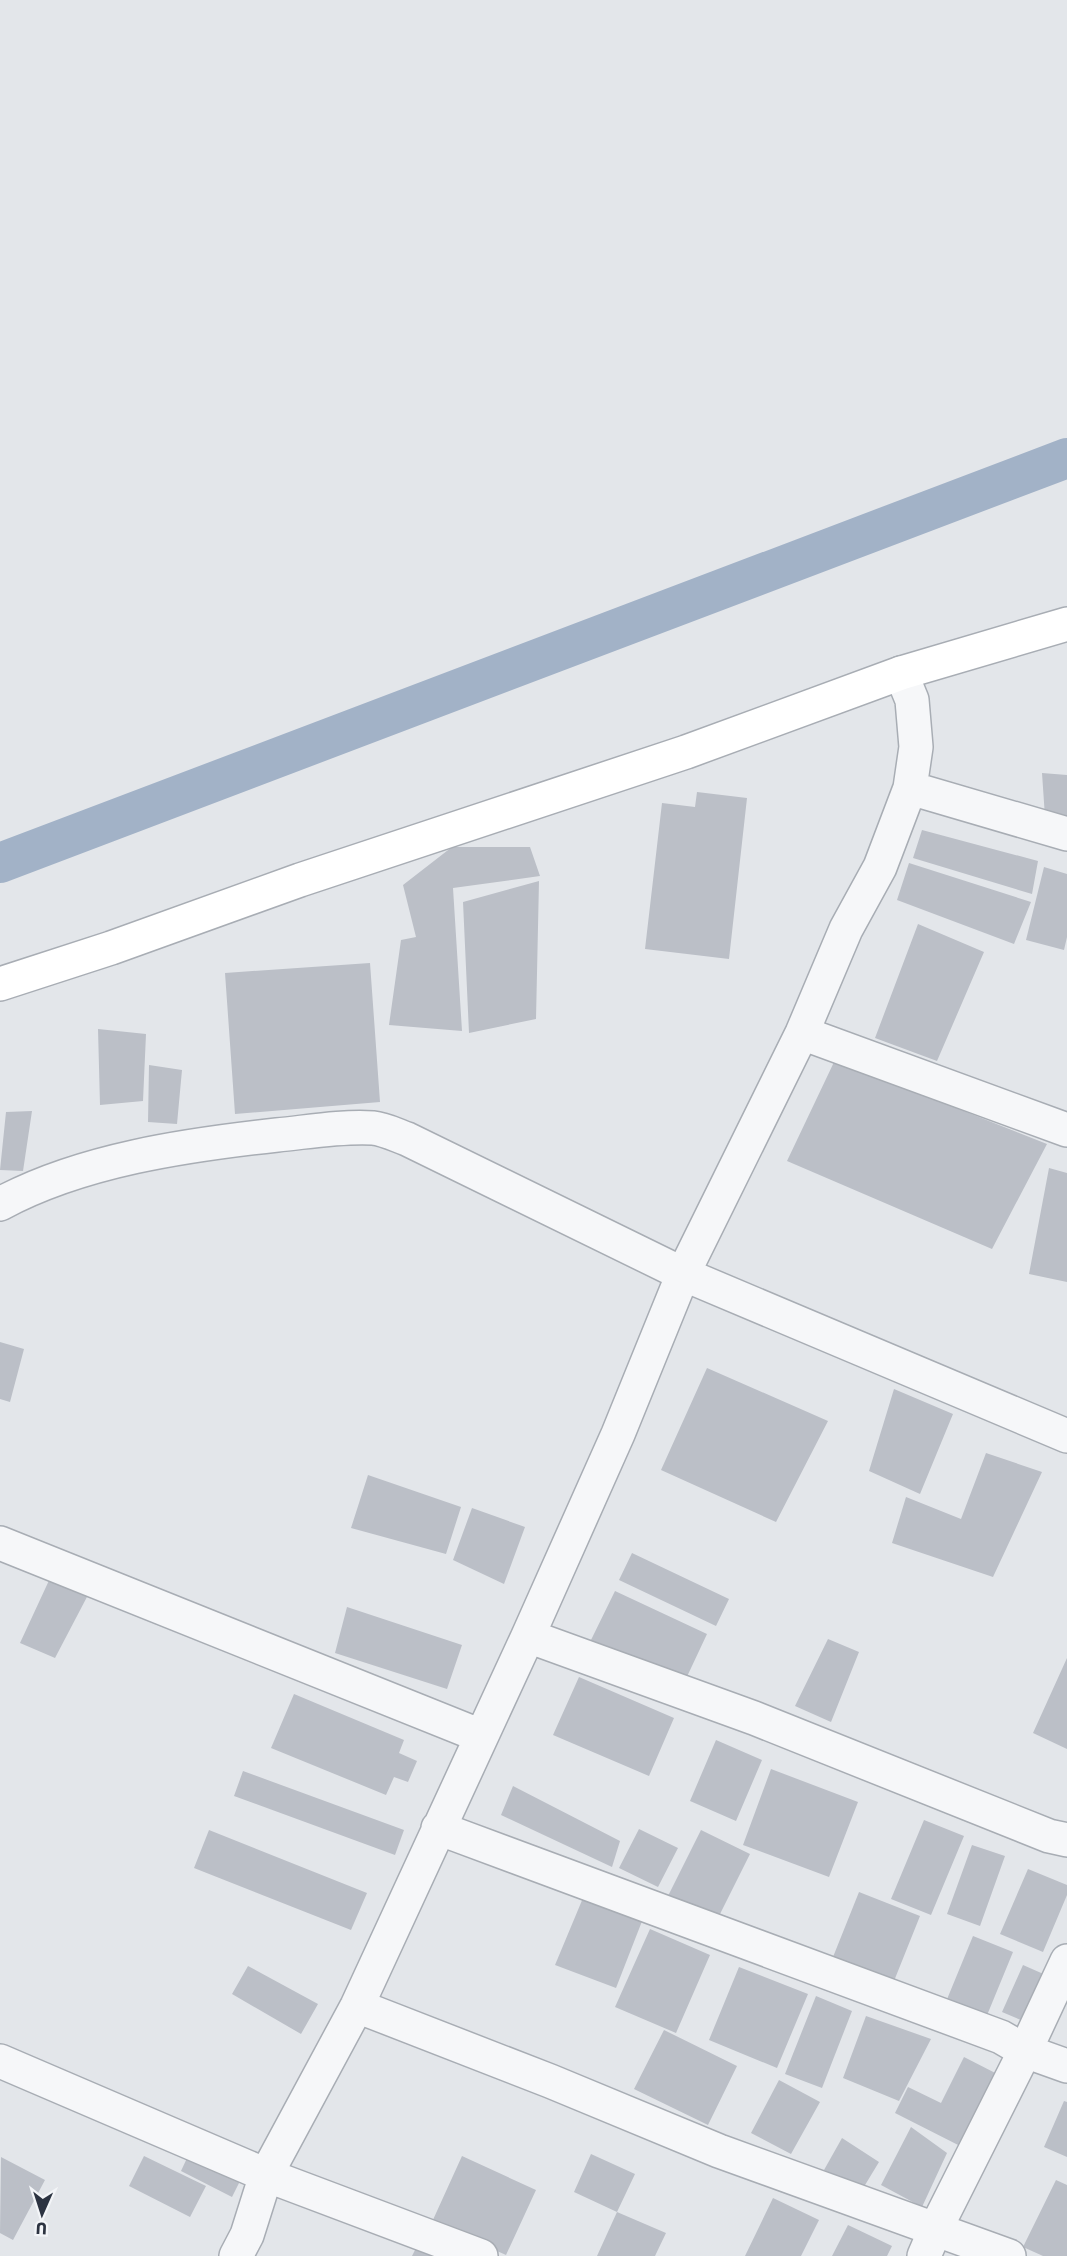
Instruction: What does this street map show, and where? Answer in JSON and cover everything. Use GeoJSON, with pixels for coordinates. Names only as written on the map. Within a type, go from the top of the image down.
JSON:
{"type":"FeatureCollection","features":[{"type":"Feature","properties":{"kind":"street"},"geometry":{"type":"LineString","coordinates":[[0,984],[111,948],[300,880],[686,752],[907,686],[1067,624]]}},
{"type":"Feature","properties":{"kind":"street"},"geometry":{"type":"LineString","coordinates":[[236,2256],[247,2235],[266,2175],[357,2006],[528,1636],[618,1434],[683,1274],[802,1033],[846,929],[880,867],[910,788],[916,747],[907,686]]}},
{"type":"Feature","properties":{"kind":"street"},"geometry":{"type":"LineString","coordinates":[[910,788],[1067,834]]}},
{"type":"Feature","properties":{"kind":"street"},"geometry":{"type":"LineString","coordinates":[[802,1033],[1067,1130]]}},
{"type":"Feature","properties":{"kind":"street"},"geometry":{"type":"LineString","coordinates":[[0,1204],[61,1178],[120,1161],[218,1142],[319,1130],[374,1128],[407,1139],[683,1274],[1067,1436]]}},
{"type":"Feature","properties":{"kind":"street"},"geometry":{"type":"LineString","coordinates":[[0,1543],[481,1736]]}},
{"type":"Feature","properties":{"kind":"street"},"geometry":{"type":"LineString","coordinates":[[528,1636],[754,1718],[1048,1836],[1067,1840]]}},
{"type":"Feature","properties":{"kind":"street"},"geometry":{"type":"LineString","coordinates":[[438,1828],[990,2033],[1025,2051],[1067,2066]]}},
{"type":"Feature","properties":{"kind":"street"},"geometry":{"type":"LineString","coordinates":[[930,2242],[1067,1961]]}},
{"type":"Feature","properties":{"kind":"street"},"geometry":{"type":"LineString","coordinates":[[357,2006],[550,2081],[720,2151],[930,2242],[1009,2256]]}},
{"type":"Feature","properties":{"kind":"street"},"geometry":{"type":"LineString","coordinates":[[0,2061],[266,2175],[481,2256]]}},
{"type":"Feature","properties":{"kind":"building"},"geometry":{"type":"Polygon","coordinates":[[[1042,773],[1067,775],[1067,820],[1045,817],[1042,773]]]}},
{"type":"Feature","properties":{"kind":"building"},"geometry":{"type":"Polygon","coordinates":[[[697,792],[747,798],[729,959],[645,949],[662,803],[695,807],[697,792]]]}},
{"type":"Feature","properties":{"kind":"building"},"geometry":{"type":"Polygon","coordinates":[[[922,830],[1038,861],[1032,894],[913,858],[922,830]]]}},
{"type":"Feature","properties":{"kind":"building"},"geometry":{"type":"Polygon","coordinates":[[[452,847],[530,847],[540,876],[453,888],[462,1031],[389,1025],[401,940],[416,937],[403,885],[452,847]]]}},
{"type":"Feature","properties":{"kind":"building"},"geometry":{"type":"Polygon","coordinates":[[[909,863],[1031,902],[1014,944],[897,900],[909,863]]]}},
{"type":"Feature","properties":{"kind":"building"},"geometry":{"type":"Polygon","coordinates":[[[1044,867],[1067,874],[1067,937],[1064,950],[1026,940],[1044,867]]]}},
{"type":"Feature","properties":{"kind":"building"},"geometry":{"type":"Polygon","coordinates":[[[539,881],[536,1019],[469,1033],[463,902],[539,881]]]}},
{"type":"Feature","properties":{"kind":"building"},"geometry":{"type":"Polygon","coordinates":[[[918,924],[984,952],[937,1061],[875,1038],[918,924]]]}},
{"type":"Feature","properties":{"kind":"building"},"geometry":{"type":"Polygon","coordinates":[[[370,963],[380,1102],[235,1114],[225,973],[370,963]]]}},
{"type":"Feature","properties":{"kind":"building"},"geometry":{"type":"Polygon","coordinates":[[[98,1029],[146,1034],[143,1101],[100,1105],[98,1029]]]}},
{"type":"Feature","properties":{"kind":"building"},"geometry":{"type":"Polygon","coordinates":[[[835,1060],[1047,1144],[992,1249],[787,1161],[835,1060]]]}},
{"type":"Feature","properties":{"kind":"building"},"geometry":{"type":"Polygon","coordinates":[[[149,1065],[182,1070],[177,1124],[148,1122],[149,1065]]]}},
{"type":"Feature","properties":{"kind":"building"},"geometry":{"type":"Polygon","coordinates":[[[32,1111],[23,1171],[0,1170],[6,1112],[32,1111]]]}},
{"type":"Feature","properties":{"kind":"building"},"geometry":{"type":"Polygon","coordinates":[[[1049,1168],[1067,1173],[1067,1282],[1029,1274],[1049,1168]]]}},
{"type":"Feature","properties":{"kind":"building"},"geometry":{"type":"Polygon","coordinates":[[[0,1342],[24,1349],[10,1402],[0,1399],[0,1342]]]}},
{"type":"Feature","properties":{"kind":"building"},"geometry":{"type":"Polygon","coordinates":[[[707,1368],[828,1421],[776,1522],[661,1470],[707,1368]]]}},
{"type":"Feature","properties":{"kind":"building"},"geometry":{"type":"Polygon","coordinates":[[[894,1389],[953,1414],[920,1494],[869,1471],[894,1389]]]}},
{"type":"Feature","properties":{"kind":"building"},"geometry":{"type":"Polygon","coordinates":[[[986,1453],[1042,1472],[993,1577],[892,1543],[906,1497],[961,1519],[986,1453]]]}},
{"type":"Feature","properties":{"kind":"building"},"geometry":{"type":"Polygon","coordinates":[[[368,1475],[461,1507],[446,1554],[351,1528],[368,1475]]]}},
{"type":"Feature","properties":{"kind":"building"},"geometry":{"type":"Polygon","coordinates":[[[472,1508],[525,1527],[504,1584],[453,1560],[472,1508]]]}},
{"type":"Feature","properties":{"kind":"building"},"geometry":{"type":"Polygon","coordinates":[[[632,1553],[729,1599],[716,1626],[619,1580],[632,1553]]]}},
{"type":"Feature","properties":{"kind":"building"},"geometry":{"type":"Polygon","coordinates":[[[52,1574],[88,1595],[55,1658],[20,1643],[52,1574]]]}},
{"type":"Feature","properties":{"kind":"building"},"geometry":{"type":"Polygon","coordinates":[[[615,1591],[707,1634],[684,1683],[591,1640],[615,1591]]]}},
{"type":"Feature","properties":{"kind":"building"},"geometry":{"type":"Polygon","coordinates":[[[347,1607],[462,1645],[447,1689],[335,1653],[347,1607]]]}},
{"type":"Feature","properties":{"kind":"building"},"geometry":{"type":"Polygon","coordinates":[[[828,1639],[859,1652],[831,1722],[795,1706],[828,1639]]]}},
{"type":"Feature","properties":{"kind":"building"},"geometry":{"type":"Polygon","coordinates":[[[1067,1658],[1067,1749],[1033,1733],[1067,1658]]]}},
{"type":"Feature","properties":{"kind":"building"},"geometry":{"type":"Polygon","coordinates":[[[579,1677],[674,1718],[649,1776],[553,1735],[579,1677]]]}},
{"type":"Feature","properties":{"kind":"building"},"geometry":{"type":"Polygon","coordinates":[[[294,1694],[404,1740],[399,1753],[417,1761],[408,1782],[394,1777],[386,1795],[271,1748],[294,1694]]]}},
{"type":"Feature","properties":{"kind":"building"},"geometry":{"type":"Polygon","coordinates":[[[716,1740],[762,1760],[736,1821],[690,1801],[716,1740]]]}},
{"type":"Feature","properties":{"kind":"building"},"geometry":{"type":"Polygon","coordinates":[[[771,1769],[858,1802],[829,1877],[743,1845],[771,1769]]]}},
{"type":"Feature","properties":{"kind":"building"},"geometry":{"type":"Polygon","coordinates":[[[243,1771],[404,1830],[395,1855],[234,1796],[243,1771]]]}},
{"type":"Feature","properties":{"kind":"building"},"geometry":{"type":"Polygon","coordinates":[[[513,1786],[620,1841],[612,1867],[501,1815],[513,1786]]]}},
{"type":"Feature","properties":{"kind":"building"},"geometry":{"type":"Polygon","coordinates":[[[924,1820],[964,1836],[931,1915],[891,1899],[924,1820]]]}},
{"type":"Feature","properties":{"kind":"building"},"geometry":{"type":"Polygon","coordinates":[[[639,1829],[678,1848],[658,1887],[619,1868],[639,1829]]]}},
{"type":"Feature","properties":{"kind":"building"},"geometry":{"type":"Polygon","coordinates":[[[209,1830],[367,1893],[351,1930],[194,1868],[209,1830]]]}},
{"type":"Feature","properties":{"kind":"building"},"geometry":{"type":"Polygon","coordinates":[[[701,1830],[750,1854],[717,1920],[668,1896],[701,1830]]]}},
{"type":"Feature","properties":{"kind":"building"},"geometry":{"type":"Polygon","coordinates":[[[972,1845],[1005,1856],[980,1926],[947,1914],[972,1845]]]}},
{"type":"Feature","properties":{"kind":"building"},"geometry":{"type":"Polygon","coordinates":[[[1028,1869],[1067,1885],[1067,1895],[1043,1952],[1000,1934],[1028,1869]]]}},
{"type":"Feature","properties":{"kind":"building"},"geometry":{"type":"Polygon","coordinates":[[[588,1886],[646,1911],[616,1988],[555,1965],[588,1886]]]}},
{"type":"Feature","properties":{"kind":"building"},"geometry":{"type":"Polygon","coordinates":[[[859,1892],[920,1916],[890,1991],[829,1967],[859,1892]]]}},
{"type":"Feature","properties":{"kind":"building"},"geometry":{"type":"Polygon","coordinates":[[[650,1929],[710,1955],[676,2033],[615,2007],[650,1929]]]}},
{"type":"Feature","properties":{"kind":"building"},"geometry":{"type":"Polygon","coordinates":[[[973,1936],[1013,1952],[983,2025],[943,2009],[973,1936]]]}},
{"type":"Feature","properties":{"kind":"building"},"geometry":{"type":"Polygon","coordinates":[[[1023,1965],[1048,1976],[1028,2023],[1002,2012],[1023,1965]]]}},
{"type":"Feature","properties":{"kind":"building"},"geometry":{"type":"Polygon","coordinates":[[[248,1966],[318,2004],[301,2034],[232,1994],[248,1966]]]}},
{"type":"Feature","properties":{"kind":"building"},"geometry":{"type":"Polygon","coordinates":[[[739,1967],[808,1994],[777,2068],[709,2040],[739,1967]]]}},
{"type":"Feature","properties":{"kind":"building"},"geometry":{"type":"Polygon","coordinates":[[[816,1996],[852,2011],[822,2088],[785,2074],[816,1996]]]}},
{"type":"Feature","properties":{"kind":"building"},"geometry":{"type":"Polygon","coordinates":[[[866,2016],[931,2039],[899,2101],[843,2078],[866,2016]]]}},
{"type":"Feature","properties":{"kind":"building"},"geometry":{"type":"Polygon","coordinates":[[[664,2030],[737,2066],[708,2125],[634,2089],[664,2030]]]}},
{"type":"Feature","properties":{"kind":"building"},"geometry":{"type":"Polygon","coordinates":[[[964,2057],[1005,2078],[968,2150],[895,2113],[908,2087],[941,2103],[964,2057]]]}},
{"type":"Feature","properties":{"kind":"building"},"geometry":{"type":"Polygon","coordinates":[[[779,2080],[820,2102],[791,2154],[751,2133],[779,2080]]]}},
{"type":"Feature","properties":{"kind":"building"},"geometry":{"type":"Polygon","coordinates":[[[1064,2101],[1067,2102],[1067,2157],[1044,2147],[1064,2101]]]}},
{"type":"Feature","properties":{"kind":"building"},"geometry":{"type":"Polygon","coordinates":[[[911,2127],[947,2153],[922,2207],[881,2185],[911,2127]]]}},
{"type":"Feature","properties":{"kind":"building"},"geometry":{"type":"Polygon","coordinates":[[[842,2138],[879,2162],[862,2190],[824,2170],[842,2138]]]}},
{"type":"Feature","properties":{"kind":"building"},"geometry":{"type":"Polygon","coordinates":[[[194,2143],[246,2169],[232,2197],[181,2171],[194,2143]]]}},
{"type":"Feature","properties":{"kind":"building"},"geometry":{"type":"Polygon","coordinates":[[[591,2154],[635,2174],[617,2212],[574,2192],[591,2154]]]}},
{"type":"Feature","properties":{"kind":"building"},"geometry":{"type":"Polygon","coordinates":[[[144,2156],[206,2186],[190,2217],[129,2186],[144,2156]]]}},
{"type":"Feature","properties":{"kind":"building"},"geometry":{"type":"Polygon","coordinates":[[[462,2156],[536,2190],[506,2255],[432,2222],[462,2156]]]}},
{"type":"Feature","properties":{"kind":"building"},"geometry":{"type":"Polygon","coordinates":[[[1,2157],[45,2180],[13,2240],[0,2233],[1,2157]]]}},
{"type":"Feature","properties":{"kind":"building"},"geometry":{"type":"Polygon","coordinates":[[[1056,2180],[1067,2185],[1067,2256],[1043,2256],[1023,2247],[1056,2180]]]}},
{"type":"Feature","properties":{"kind":"building"},"geometry":{"type":"Polygon","coordinates":[[[773,2198],[819,2220],[801,2256],[745,2256],[773,2198]]]}},
{"type":"Feature","properties":{"kind":"building"},"geometry":{"type":"Polygon","coordinates":[[[617,2212],[666,2233],[655,2256],[597,2256],[617,2212]]]}},
{"type":"Feature","properties":{"kind":"building"},"geometry":{"type":"Polygon","coordinates":[[[848,2225],[892,2246],[887,2256],[832,2256],[848,2225]]]}},
{"type":"Feature","properties":{"kind":"building"},"geometry":{"type":"Polygon","coordinates":[[[416,2248],[434,2256],[412,2256],[416,2248]]]}},
{"type":"Feature","properties":{"kind":"waterway"},"geometry":{"type":"LineString","coordinates":[[0,863],[1067,458]]}}]}
